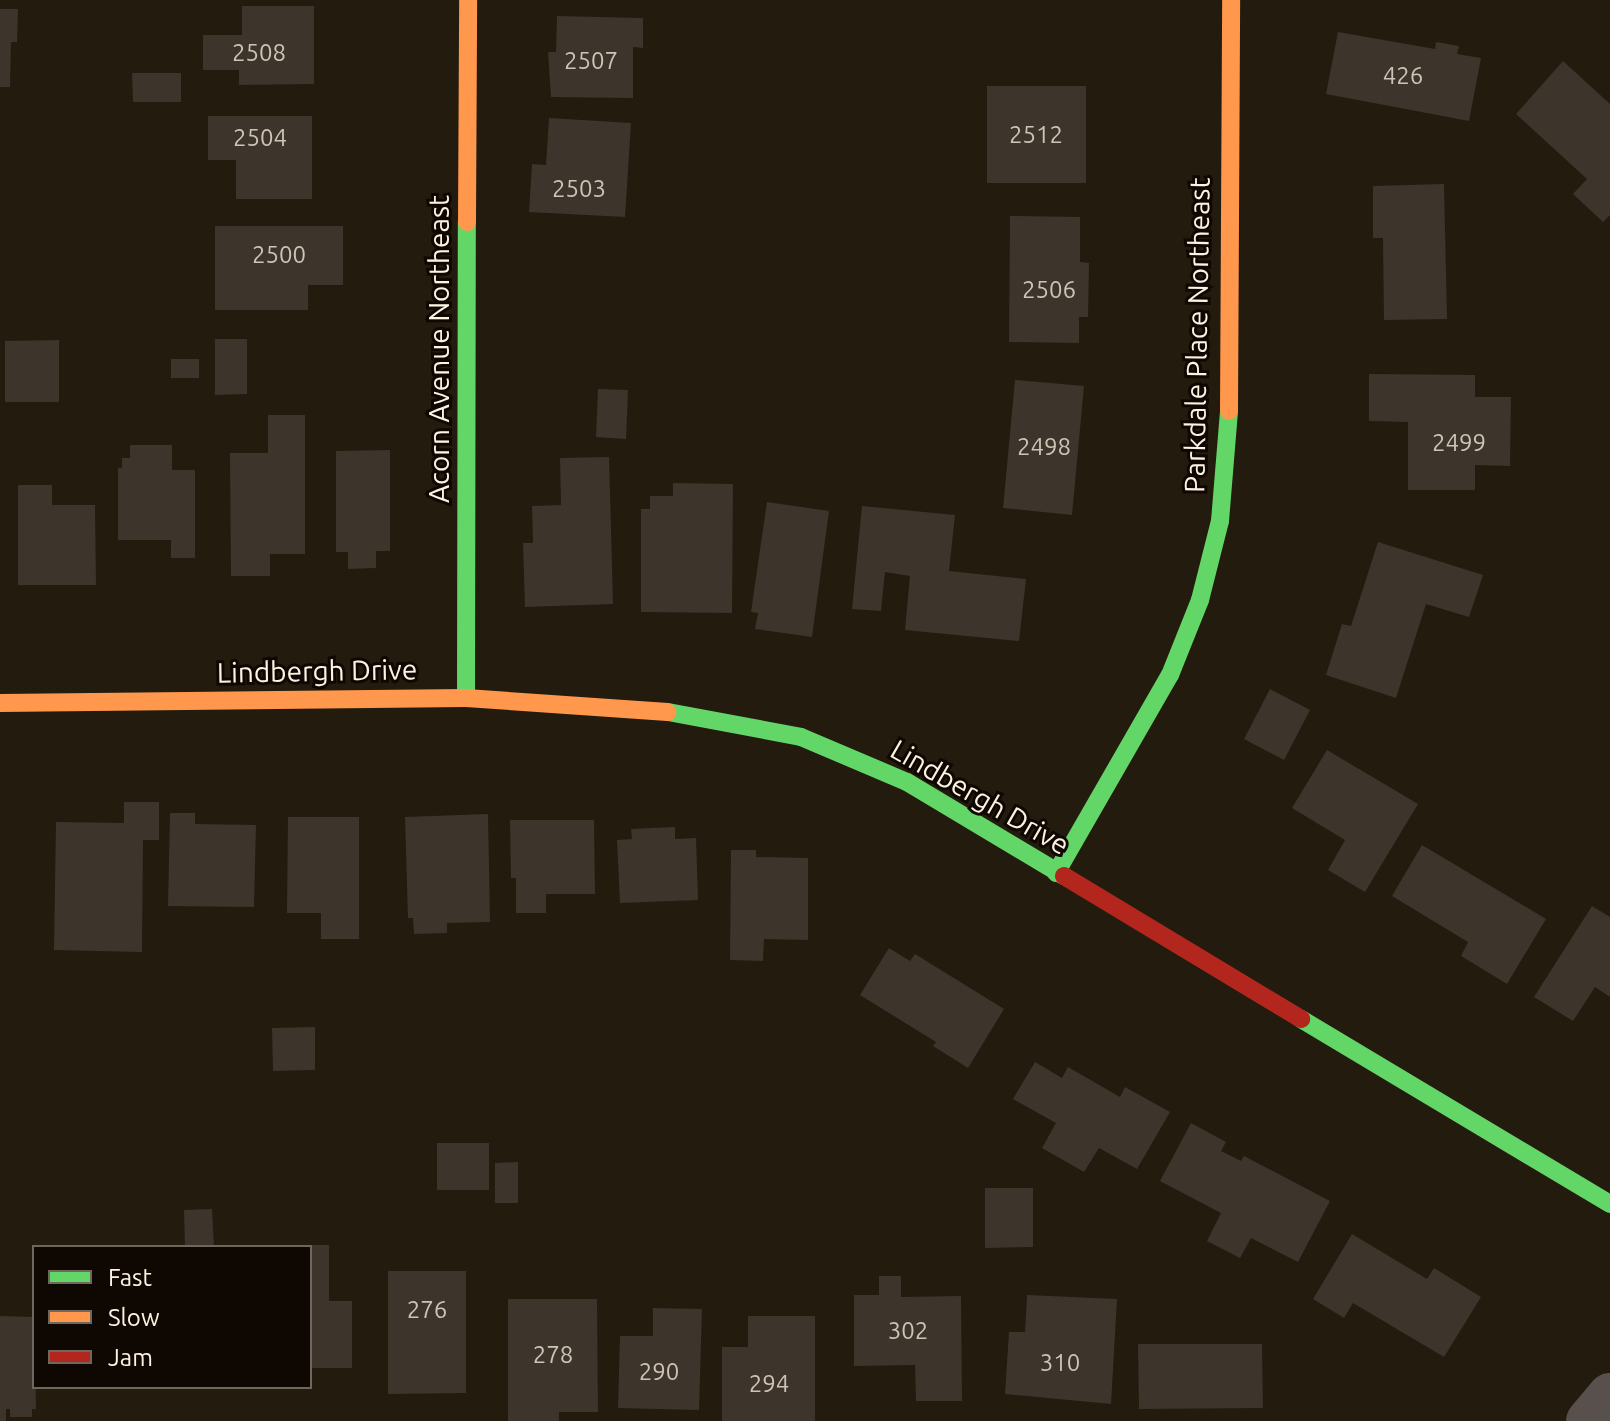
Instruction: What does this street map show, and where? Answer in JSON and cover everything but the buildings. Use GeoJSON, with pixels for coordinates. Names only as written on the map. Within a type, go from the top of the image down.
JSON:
{"type":"FeatureCollection","features":[{"type":"Feature","properties":{"kind":"main road","name":"Acorn Avenue Northeast"},"geometry":{"type":"LineString","coordinates":[[466,698],[468,0]]}},
{"type":"Feature","properties":{"kind":"main road","name":"Parkdale Place Northeast"},"geometry":{"type":"LineString","coordinates":[[1056,873],[1170,675],[1200,600],[1220,521],[1229,430],[1231,0]]}},
{"type":"Feature","properties":{"kind":"main road","name":"Lindbergh Drive"},"geometry":{"type":"LineString","coordinates":[[0,703],[466,698],[668,712],[801,737],[907,782],[1610,1204]]}},
{"type":"Feature","properties":{"kind":"street"},"geometry":{"type":"LineString","coordinates":[[1588,1421],[1610,1395]]}},
{"type":"Feature","properties":{"kind":"traffic: fast"},"geometry":{"type":"LineString","coordinates":[[466,698],[467,222]]}},
{"type":"Feature","properties":{"kind":"traffic: fast"},"geometry":{"type":"LineString","coordinates":[[1056,873],[1170,675],[1200,600],[1220,521],[1229,411]]}},
{"type":"Feature","properties":{"kind":"traffic: fast"},"geometry":{"type":"LineString","coordinates":[[668,712],[801,737],[907,782],[1064,876]]}},
{"type":"Feature","properties":{"kind":"traffic: fast"},"geometry":{"type":"LineString","coordinates":[[1301,1019],[1610,1204]]}},
{"type":"Feature","properties":{"kind":"traffic: slow"},"geometry":{"type":"LineString","coordinates":[[467,222],[468,0]]}},
{"type":"Feature","properties":{"kind":"traffic: slow"},"geometry":{"type":"LineString","coordinates":[[1229,411],[1231,0]]}},
{"type":"Feature","properties":{"kind":"traffic: slow"},"geometry":{"type":"LineString","coordinates":[[0,703],[466,698],[668,712]]}},
{"type":"Feature","properties":{"kind":"traffic: jam"},"geometry":{"type":"LineString","coordinates":[[1064,876],[1301,1019]]}}]}
